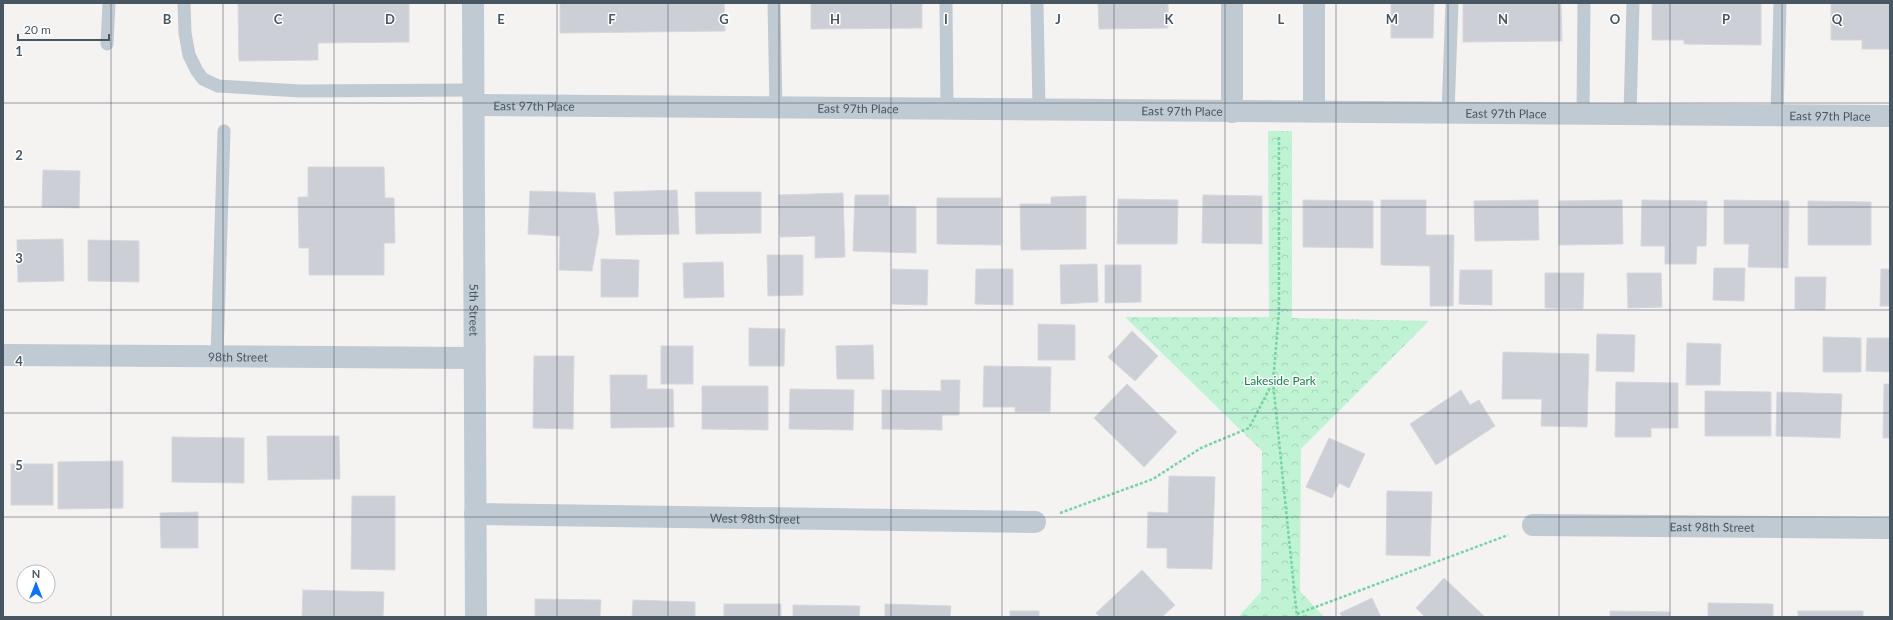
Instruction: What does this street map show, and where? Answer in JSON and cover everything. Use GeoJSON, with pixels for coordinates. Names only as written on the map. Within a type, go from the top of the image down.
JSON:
{"type":"FeatureCollection","features":[{"type":"Feature","properties":{"kind":"street","name":"5th Street"},"geometry":{"type":"LineString","coordinates":[[473,3],[476,617]]}},
{"type":"Feature","properties":{"kind":"street"},"geometry":{"type":"LineString","coordinates":[[1232,3],[1232,112]]}},
{"type":"Feature","properties":{"kind":"street"},"geometry":{"type":"LineString","coordinates":[[1314,3],[1314,111]]}},
{"type":"Feature","properties":{"kind":"street","name":"East 97th Place"},"geometry":{"type":"LineString","coordinates":[[474,97],[776,108],[1890,116]]}},
{"type":"Feature","properties":{"kind":"street","name":"98th Street"},"geometry":{"type":"LineString","coordinates":[[3,354],[474,358]]}},
{"type":"Feature","properties":{"kind":"street","name":"West 98th Street"},"geometry":{"type":"LineString","coordinates":[[475,514],[1035,522]]}},
{"type":"Feature","properties":{"kind":"street","name":"East 98th Street"},"geometry":{"type":"LineString","coordinates":[[1534,525],[1890,528]]}},
{"type":"Feature","properties":{"kind":"lane"},"geometry":{"type":"LineString","coordinates":[[107,44],[109,3]]}},
{"type":"Feature","properties":{"kind":"lane"},"geometry":{"type":"LineString","coordinates":[[184,3],[185,33],[189,55],[203,79],[218,86],[474,97]]}},
{"type":"Feature","properties":{"kind":"lane"},"geometry":{"type":"LineString","coordinates":[[774,3],[776,108]]}},
{"type":"Feature","properties":{"kind":"lane"},"geometry":{"type":"LineString","coordinates":[[946,3],[947,110]]}},
{"type":"Feature","properties":{"kind":"lane"},"geometry":{"type":"LineString","coordinates":[[1037,3],[1039,110]]}},
{"type":"Feature","properties":{"kind":"lane"},"geometry":{"type":"LineString","coordinates":[[1448,112],[1452,3]]}},
{"type":"Feature","properties":{"kind":"lane"},"geometry":{"type":"LineString","coordinates":[[1583,114],[1584,3]]}},
{"type":"Feature","properties":{"kind":"lane"},"geometry":{"type":"LineString","coordinates":[[1630,114],[1633,3]]}},
{"type":"Feature","properties":{"kind":"lane"},"geometry":{"type":"LineString","coordinates":[[1777,115],[1780,3]]}},
{"type":"Feature","properties":{"kind":"lane"},"geometry":{"type":"LineString","coordinates":[[217,356],[224,130]]}},
{"type":"Feature","properties":{"kind":"path"},"geometry":{"type":"LineString","coordinates":[[1280,111],[1279,312],[1273,382],[1297,615],[1534,525]]}},
{"type":"Feature","properties":{"kind":"path"},"geometry":{"type":"LineString","coordinates":[[1035,522],[1153,479],[1201,448],[1249,428],[1273,382]]}},
{"type":"Feature","properties":{"kind":"green space","name":"Lakeside Park"},"geometry":{"type":"Polygon","coordinates":[[[1268,131],[1292,131],[1292,318],[1429,321],[1301,449],[1300,591],[1324,617],[1238,617],[1261,592],[1262,451],[1125,317],[1269,317],[1268,131]]]}},
{"type":"Feature","properties":{"kind":"building"},"geometry":{"type":"Polygon","coordinates":[[[238,3],[409,3],[409,42],[318,43],[318,60],[239,61],[238,3]]]}},
{"type":"Feature","properties":{"kind":"building"},"geometry":{"type":"Polygon","coordinates":[[[560,3],[724,3],[725,31],[560,33],[560,3]]]}},
{"type":"Feature","properties":{"kind":"building"},"geometry":{"type":"Polygon","coordinates":[[[811,3],[922,3],[922,28],[811,29],[811,3]]]}},
{"type":"Feature","properties":{"kind":"building"},"geometry":{"type":"Polygon","coordinates":[[[1098,3],[1168,3],[1168,28],[1099,29],[1098,3]]]}},
{"type":"Feature","properties":{"kind":"building"},"geometry":{"type":"Polygon","coordinates":[[[1391,3],[1434,3],[1433,38],[1391,38],[1391,3]]]}},
{"type":"Feature","properties":{"kind":"building"},"geometry":{"type":"Polygon","coordinates":[[[1463,3],[1561,3],[1562,41],[1463,42],[1463,3]]]}},
{"type":"Feature","properties":{"kind":"building"},"geometry":{"type":"Polygon","coordinates":[[[1652,3],[1761,3],[1761,45],[1684,44],[1684,40],[1652,40],[1652,3]]]}},
{"type":"Feature","properties":{"kind":"building"},"geometry":{"type":"Polygon","coordinates":[[[1831,3],[1890,3],[1890,49],[1862,49],[1862,40],[1831,40],[1831,3]]]}},
{"type":"Feature","properties":{"kind":"building"},"geometry":{"type":"Polygon","coordinates":[[[308,167],[384,167],[385,198],[394,198],[395,243],[384,243],[384,275],[309,275],[309,248],[299,248],[298,197],[308,197],[308,167]]]}},
{"type":"Feature","properties":{"kind":"building"},"geometry":{"type":"Polygon","coordinates":[[[43,170],[80,171],[79,208],[42,207],[43,170]]]}},
{"type":"Feature","properties":{"kind":"building"},"geometry":{"type":"Polygon","coordinates":[[[677,190],[679,234],[616,235],[614,192],[677,190]]]}},
{"type":"Feature","properties":{"kind":"building"},"geometry":{"type":"Polygon","coordinates":[[[530,191],[595,193],[599,232],[592,271],[559,270],[560,236],[528,234],[530,191]]]}},
{"type":"Feature","properties":{"kind":"building"},"geometry":{"type":"Polygon","coordinates":[[[695,192],[761,192],[761,233],[696,234],[695,192]]]}},
{"type":"Feature","properties":{"kind":"building"},"geometry":{"type":"Polygon","coordinates":[[[843,193],[845,257],[815,258],[815,236],[780,237],[779,195],[843,193]]]}},
{"type":"Feature","properties":{"kind":"building"},"geometry":{"type":"Polygon","coordinates":[[[855,195],[889,195],[889,206],[916,207],[916,253],[853,251],[855,195]]]}},
{"type":"Feature","properties":{"kind":"building"},"geometry":{"type":"Polygon","coordinates":[[[1203,195],[1262,196],[1262,244],[1202,243],[1203,195]]]}},
{"type":"Feature","properties":{"kind":"building"},"geometry":{"type":"Polygon","coordinates":[[[1086,196],[1086,249],[1021,250],[1020,204],[1051,204],[1051,197],[1086,196]]]}},
{"type":"Feature","properties":{"kind":"building"},"geometry":{"type":"Polygon","coordinates":[[[937,198],[1001,198],[1001,245],[937,244],[937,198]]]}},
{"type":"Feature","properties":{"kind":"building"},"geometry":{"type":"Polygon","coordinates":[[[1118,199],[1178,200],[1177,244],[1117,244],[1118,199]]]}},
{"type":"Feature","properties":{"kind":"building"},"geometry":{"type":"Polygon","coordinates":[[[1303,200],[1373,201],[1373,248],[1303,247],[1303,200]]]}},
{"type":"Feature","properties":{"kind":"building"},"geometry":{"type":"Polygon","coordinates":[[[1381,200],[1426,200],[1426,235],[1454,235],[1453,306],[1430,306],[1430,266],[1381,265],[1381,200]]]}},
{"type":"Feature","properties":{"kind":"building"},"geometry":{"type":"Polygon","coordinates":[[[1538,200],[1539,240],[1475,241],[1474,201],[1538,200]]]}},
{"type":"Feature","properties":{"kind":"building"},"geometry":{"type":"Polygon","coordinates":[[[1622,200],[1623,244],[1559,245],[1559,201],[1622,200]]]}},
{"type":"Feature","properties":{"kind":"building"},"geometry":{"type":"Polygon","coordinates":[[[1642,200],[1707,201],[1706,246],[1697,246],[1696,264],[1665,264],[1665,246],[1641,246],[1642,200]]]}},
{"type":"Feature","properties":{"kind":"building"},"geometry":{"type":"Polygon","coordinates":[[[1724,200],[1789,201],[1788,268],[1748,267],[1749,244],[1724,244],[1724,200]]]}},
{"type":"Feature","properties":{"kind":"building"},"geometry":{"type":"Polygon","coordinates":[[[1808,201],[1871,202],[1871,245],[1808,245],[1808,201]]]}},
{"type":"Feature","properties":{"kind":"building"},"geometry":{"type":"Polygon","coordinates":[[[63,239],[64,281],[18,282],[17,240],[63,239]]]}},
{"type":"Feature","properties":{"kind":"building"},"geometry":{"type":"Polygon","coordinates":[[[88,240],[139,241],[139,282],[88,281],[88,240]]]}},
{"type":"Feature","properties":{"kind":"building"},"geometry":{"type":"Polygon","coordinates":[[[767,255],[803,255],[803,295],[768,296],[767,255]]]}},
{"type":"Feature","properties":{"kind":"building"},"geometry":{"type":"Polygon","coordinates":[[[601,259],[639,260],[638,297],[601,297],[601,259]]]}},
{"type":"Feature","properties":{"kind":"building"},"geometry":{"type":"Polygon","coordinates":[[[723,262],[724,297],[684,298],[683,263],[723,262]]]}},
{"type":"Feature","properties":{"kind":"building"},"geometry":{"type":"Polygon","coordinates":[[[1097,264],[1098,302],[1061,304],[1060,265],[1097,264]]]}},
{"type":"Feature","properties":{"kind":"building"},"geometry":{"type":"Polygon","coordinates":[[[1105,265],[1141,265],[1141,302],[1105,303],[1105,265]]]}},
{"type":"Feature","properties":{"kind":"building"},"geometry":{"type":"Polygon","coordinates":[[[1714,268],[1745,268],[1744,301],[1713,300],[1714,268]]]}},
{"type":"Feature","properties":{"kind":"building"},"geometry":{"type":"Polygon","coordinates":[[[892,269],[928,270],[927,305],[892,304],[892,269]]]}},
{"type":"Feature","properties":{"kind":"building"},"geometry":{"type":"Polygon","coordinates":[[[976,269],[1013,269],[1013,305],[975,304],[976,269]]]}},
{"type":"Feature","properties":{"kind":"building"},"geometry":{"type":"Polygon","coordinates":[[[1881,269],[1890,269],[1890,306],[1880,306],[1881,269]]]}},
{"type":"Feature","properties":{"kind":"building"},"geometry":{"type":"Polygon","coordinates":[[[1460,270],[1492,270],[1492,305],[1459,304],[1460,270]]]}},
{"type":"Feature","properties":{"kind":"building"},"geometry":{"type":"Polygon","coordinates":[[[1545,273],[1584,273],[1583,309],[1545,308],[1545,273]]]}},
{"type":"Feature","properties":{"kind":"building"},"geometry":{"type":"Polygon","coordinates":[[[1627,273],[1661,273],[1662,307],[1628,308],[1627,273]]]}},
{"type":"Feature","properties":{"kind":"building"},"geometry":{"type":"Polygon","coordinates":[[[1795,277],[1826,277],[1825,310],[1795,309],[1795,277]]]}},
{"type":"Feature","properties":{"kind":"building"},"geometry":{"type":"Polygon","coordinates":[[[1038,324],[1075,325],[1075,360],[1038,360],[1038,324]]]}},
{"type":"Feature","properties":{"kind":"building"},"geometry":{"type":"Polygon","coordinates":[[[749,328],[785,329],[784,366],[749,366],[749,328]]]}},
{"type":"Feature","properties":{"kind":"building"},"geometry":{"type":"Polygon","coordinates":[[[1132,331],[1158,356],[1135,381],[1108,357],[1132,331]]]}},
{"type":"Feature","properties":{"kind":"building"},"geometry":{"type":"Polygon","coordinates":[[[1597,334],[1635,335],[1634,372],[1596,371],[1597,334]]]}},
{"type":"Feature","properties":{"kind":"building"},"geometry":{"type":"Polygon","coordinates":[[[1823,337],[1861,338],[1861,372],[1823,372],[1823,337]]]}},
{"type":"Feature","properties":{"kind":"building"},"geometry":{"type":"Polygon","coordinates":[[[1867,338],[1890,338],[1890,372],[1866,371],[1867,338]]]}},
{"type":"Feature","properties":{"kind":"building"},"geometry":{"type":"Polygon","coordinates":[[[1687,343],[1721,344],[1720,385],[1686,385],[1687,343]]]}},
{"type":"Feature","properties":{"kind":"building"},"geometry":{"type":"Polygon","coordinates":[[[873,345],[874,379],[837,379],[836,346],[873,345]]]}},
{"type":"Feature","properties":{"kind":"building"},"geometry":{"type":"Polygon","coordinates":[[[661,346],[693,346],[693,384],[661,384],[661,346]]]}},
{"type":"Feature","properties":{"kind":"building"},"geometry":{"type":"Polygon","coordinates":[[[1503,352],[1589,354],[1587,427],[1541,426],[1542,399],[1502,399],[1503,352]]]}},
{"type":"Feature","properties":{"kind":"building"},"geometry":{"type":"Polygon","coordinates":[[[534,356],[574,356],[573,429],[533,428],[534,356]]]}},
{"type":"Feature","properties":{"kind":"building"},"geometry":{"type":"Polygon","coordinates":[[[984,366],[1051,367],[1050,412],[1015,412],[1015,407],[983,407],[984,366]]]}},
{"type":"Feature","properties":{"kind":"building"},"geometry":{"type":"Polygon","coordinates":[[[610,375],[647,375],[647,389],[673,389],[674,427],[611,428],[610,375]]]}},
{"type":"Feature","properties":{"kind":"building"},"geometry":{"type":"Polygon","coordinates":[[[941,380],[960,380],[959,415],[942,415],[942,430],[882,429],[882,390],[941,391],[941,380]]]}},
{"type":"Feature","properties":{"kind":"building"},"geometry":{"type":"Polygon","coordinates":[[[1616,382],[1678,383],[1678,428],[1651,428],[1651,437],[1615,437],[1616,382]]]}},
{"type":"Feature","properties":{"kind":"building"},"geometry":{"type":"Polygon","coordinates":[[[1127,384],[1177,432],[1144,467],[1094,418],[1127,384]]]}},
{"type":"Feature","properties":{"kind":"building"},"geometry":{"type":"Polygon","coordinates":[[[1884,384],[1890,384],[1890,438],[1883,438],[1884,384]]]}},
{"type":"Feature","properties":{"kind":"building"},"geometry":{"type":"Polygon","coordinates":[[[702,386],[768,386],[768,430],[702,429],[702,386]]]}},
{"type":"Feature","properties":{"kind":"building"},"geometry":{"type":"Polygon","coordinates":[[[790,389],[854,390],[853,430],[789,429],[790,389]]]}},
{"type":"Feature","properties":{"kind":"building"},"geometry":{"type":"Polygon","coordinates":[[[1461,390],[1470,405],[1479,400],[1495,426],[1436,465],[1410,424],[1461,390]]]}},
{"type":"Feature","properties":{"kind":"building"},"geometry":{"type":"Polygon","coordinates":[[[1705,391],[1771,392],[1771,436],[1705,436],[1705,391]]]}},
{"type":"Feature","properties":{"kind":"building"},"geometry":{"type":"Polygon","coordinates":[[[1777,392],[1842,394],[1840,438],[1776,436],[1777,392]]]}},
{"type":"Feature","properties":{"kind":"building"},"geometry":{"type":"Polygon","coordinates":[[[267,436],[339,436],[340,479],[268,480],[267,436]]]}},
{"type":"Feature","properties":{"kind":"building"},"geometry":{"type":"Polygon","coordinates":[[[172,437],[244,438],[244,483],[172,482],[172,437]]]}},
{"type":"Feature","properties":{"kind":"building"},"geometry":{"type":"Polygon","coordinates":[[[1329,438],[1365,454],[1349,488],[1339,483],[1332,498],[1306,487],[1329,438]]]}},
{"type":"Feature","properties":{"kind":"building"},"geometry":{"type":"Polygon","coordinates":[[[123,461],[123,508],[58,509],[58,462],[123,461]]]}},
{"type":"Feature","properties":{"kind":"building"},"geometry":{"type":"Polygon","coordinates":[[[11,464],[53,464],[53,505],[11,505],[11,464]]]}},
{"type":"Feature","properties":{"kind":"building"},"geometry":{"type":"Polygon","coordinates":[[[1169,476],[1215,477],[1212,569],[1167,568],[1167,548],[1147,548],[1148,512],[1168,513],[1169,476]]]}},
{"type":"Feature","properties":{"kind":"building"},"geometry":{"type":"Polygon","coordinates":[[[1387,491],[1432,492],[1430,556],[1386,555],[1387,491]]]}},
{"type":"Feature","properties":{"kind":"building"},"geometry":{"type":"Polygon","coordinates":[[[352,496],[395,496],[395,570],[351,569],[352,496]]]}},
{"type":"Feature","properties":{"kind":"building"},"geometry":{"type":"Polygon","coordinates":[[[198,512],[198,548],[161,548],[160,513],[198,512]]]}},
{"type":"Feature","properties":{"kind":"building"},"geometry":{"type":"Polygon","coordinates":[[[1142,570],[1175,605],[1162,617],[1100,617],[1096,613],[1142,570]]]}},
{"type":"Feature","properties":{"kind":"building"},"geometry":{"type":"Polygon","coordinates":[[[1444,578],[1485,617],[1425,617],[1416,608],[1444,578]]]}},
{"type":"Feature","properties":{"kind":"building"},"geometry":{"type":"Polygon","coordinates":[[[303,590],[384,592],[383,617],[302,617],[303,590]]]}},
{"type":"Feature","properties":{"kind":"building"},"geometry":{"type":"Polygon","coordinates":[[[1372,598],[1381,617],[1342,617],[1340,613],[1372,598]]]}},
{"type":"Feature","properties":{"kind":"building"},"geometry":{"type":"Polygon","coordinates":[[[535,599],[601,600],[600,617],[535,617],[535,599]]]}},
{"type":"Feature","properties":{"kind":"building"},"geometry":{"type":"Polygon","coordinates":[[[633,600],[695,602],[695,617],[632,617],[633,600]]]}},
{"type":"Feature","properties":{"kind":"building"},"geometry":{"type":"Polygon","coordinates":[[[1708,603],[1773,604],[1773,617],[1708,617],[1708,603]]]}},
{"type":"Feature","properties":{"kind":"building"},"geometry":{"type":"Polygon","coordinates":[[[724,604],[781,604],[781,617],[724,617],[724,604]]]}},
{"type":"Feature","properties":{"kind":"building"},"geometry":{"type":"Polygon","coordinates":[[[885,604],[951,606],[950,617],[885,617],[885,604]]]}},
{"type":"Feature","properties":{"kind":"building"},"geometry":{"type":"Polygon","coordinates":[[[793,605],[860,606],[859,617],[793,617],[793,605]]]}},
{"type":"Feature","properties":{"kind":"building"},"geometry":{"type":"Polygon","coordinates":[[[1010,611],[1039,611],[1039,617],[1010,617],[1010,611]]]}},
{"type":"Feature","properties":{"kind":"building"},"geometry":{"type":"Polygon","coordinates":[[[1610,611],[1670,612],[1670,617],[1610,617],[1610,611]]]}},
{"type":"Feature","properties":{"kind":"building"},"geometry":{"type":"Polygon","coordinates":[[[1798,611],[1863,611],[1863,617],[1798,617],[1798,611]]]}}]}
